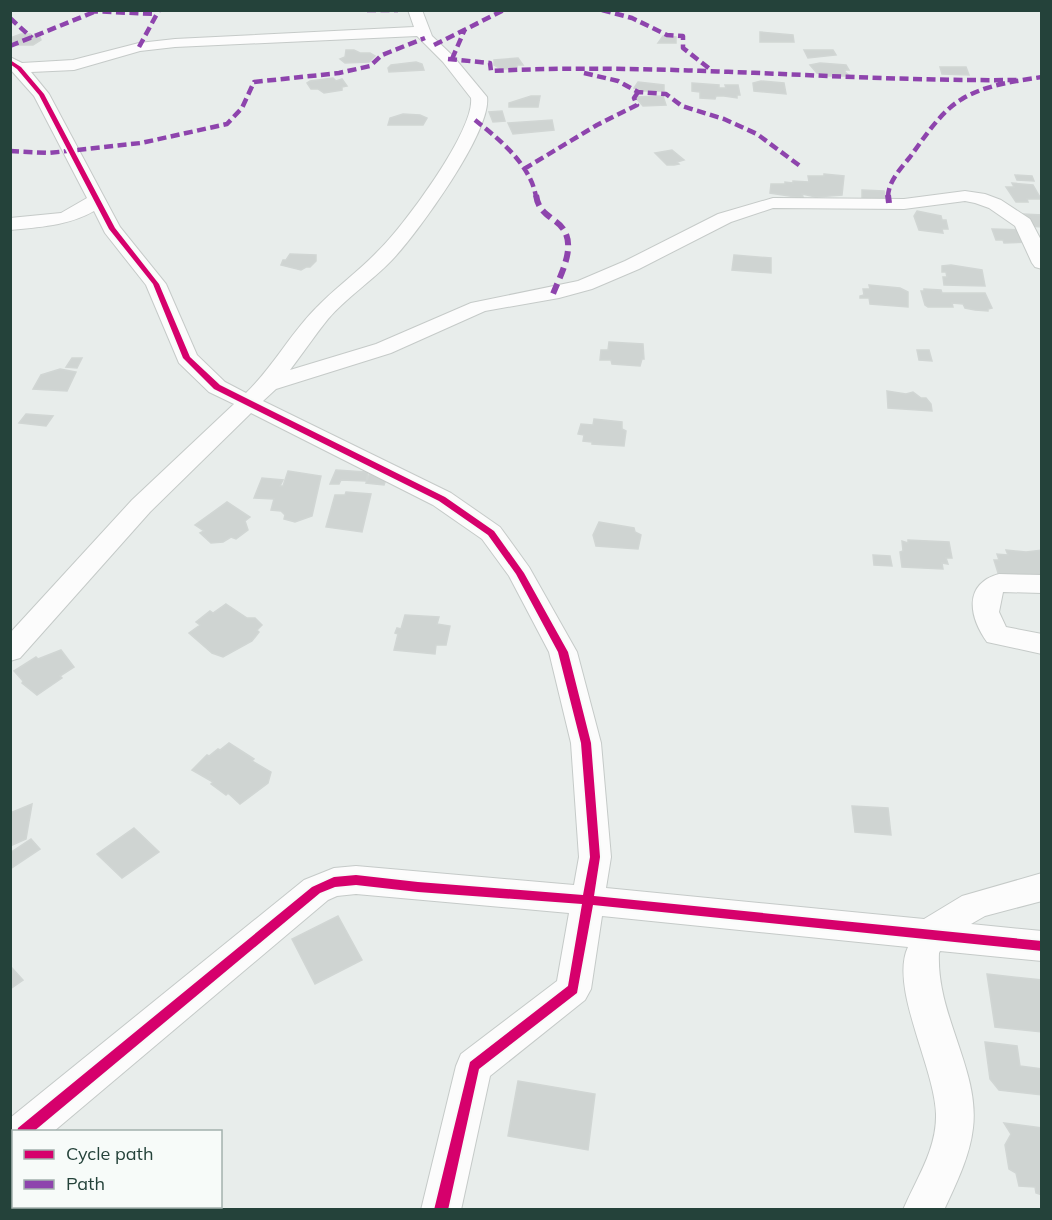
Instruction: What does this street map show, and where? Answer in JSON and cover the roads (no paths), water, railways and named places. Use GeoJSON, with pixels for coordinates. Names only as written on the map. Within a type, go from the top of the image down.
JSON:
{"type":"FeatureCollection","features":[{"type":"Feature","properties":{"kind":"street"},"geometry":{"type":"LineString","coordinates":[[10,651],[141,506],[181,465],[259,394],[322,314],[386,255],[438,189],[475,120],[480,105],[476,91],[418,21],[278,40],[175,43],[131,48],[74,65],[15,64]]}},
{"type":"Feature","properties":{"kind":"street"},"geometry":{"type":"LineString","coordinates":[[15,64],[41,94],[55,117],[112,229],[156,284],[187,358],[217,387],[259,394],[442,499],[491,533],[520,573],[563,652],[586,743],[595,857],[573,989],[474,1065],[441,1209]]}},
{"type":"Feature","properties":{"kind":"street"},"geometry":{"type":"LineString","coordinates":[[259,394],[398,343],[478,307],[553,294],[588,284],[730,216],[773,203],[904,204],[965,196],[979,198],[995,204],[1023,223],[1041,263]]}},
{"type":"Feature","properties":{"kind":"street"},"geometry":{"type":"LineString","coordinates":[[10,224],[69,217],[88,208],[96,200]]}},
{"type":"Feature","properties":{"kind":"street"},"geometry":{"type":"LineString","coordinates":[[1041,584],[999,583],[991,586],[984,608],[987,622],[997,635],[1041,644]]}},
{"type":"Feature","properties":{"kind":"street"},"geometry":{"type":"LineString","coordinates":[[24,1130],[316,890],[334,882],[356,880],[588,900],[1041,946]]}},
{"type":"Feature","properties":{"kind":"street"},"geometry":{"type":"LineString","coordinates":[[923,1209],[948,1154],[956,1116],[950,1075],[921,986],[921,958],[931,935],[969,908],[1041,887]]}}]}
